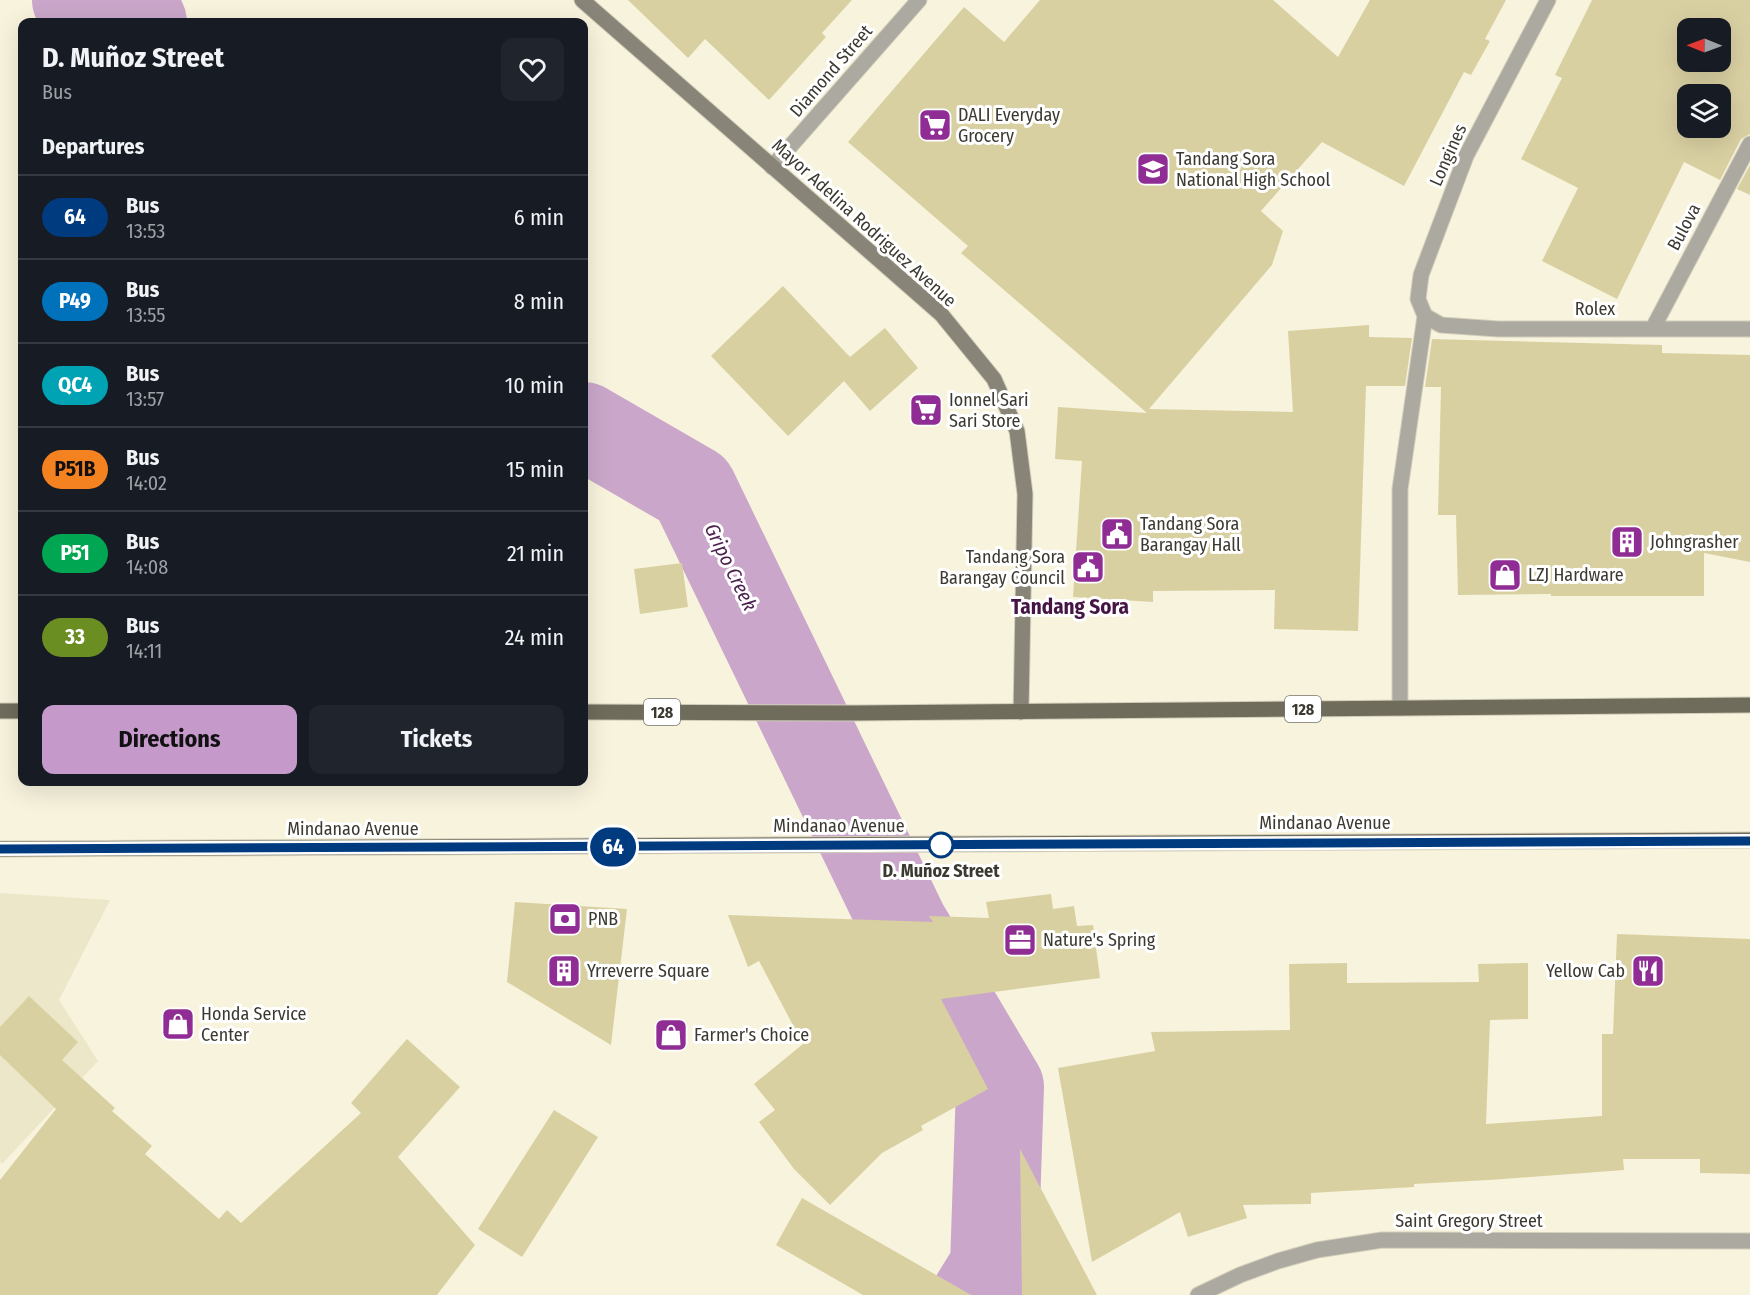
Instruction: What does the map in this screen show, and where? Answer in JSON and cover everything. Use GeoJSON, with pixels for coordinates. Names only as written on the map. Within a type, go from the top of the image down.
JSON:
{"type":"FeatureCollection","features":[{"type":"Feature","properties":{"kind":"main road","name":"128"},"geometry":{"type":"LineString","coordinates":[[588,712],[856,713],[1750,705]]}},
{"type":"Feature","properties":{"kind":"main road"},"geometry":{"type":"LineString","coordinates":[[0,711],[18,711]]}},
{"type":"Feature","properties":{"kind":"main road","name":"Mindanao Avenue"},"geometry":{"type":"LineString","coordinates":[[0,849],[1750,840]]}},
{"type":"Feature","properties":{"kind":"street","name":"Mayor Adelina Rodriguez Avenue"},"geometry":{"type":"LineString","coordinates":[[582,0],[941,314],[994,379],[1017,431],[1025,494],[1021,712]]}},
{"type":"Feature","properties":{"kind":"street","name":"Diamond Street"},"geometry":{"type":"LineString","coordinates":[[772,167],[919,0]]}},
{"type":"Feature","properties":{"kind":"street","name":"Longines"},"geometry":{"type":"LineString","coordinates":[[1425,316],[1418,299],[1420,275],[1466,156],[1548,0]]}},
{"type":"Feature","properties":{"kind":"street","name":"Bulova"},"geometry":{"type":"LineString","coordinates":[[1653,328],[1750,144]]}},
{"type":"Feature","properties":{"kind":"street","name":"Rolex"},"geometry":{"type":"LineString","coordinates":[[1425,316],[1441,325],[1498,329],[1750,328]]}},
{"type":"Feature","properties":{"kind":"street"},"geometry":{"type":"LineString","coordinates":[[1400,708],[1400,489],[1425,316]]}},
{"type":"Feature","properties":{"kind":"street","name":"Saint Gregory Street"},"geometry":{"type":"LineString","coordinates":[[1198,1295],[1240,1275],[1278,1261],[1317,1250],[1382,1240],[1750,1241]]}},
{"type":"Feature","properties":{"kind":"shaded area"},"geometry":{"type":"Polygon","coordinates":[[[0,893],[110,900],[59,1000],[98,1061],[2,1164],[0,1161],[0,893]]]}},
{"type":"Feature","properties":{"kind":"building"},"geometry":{"type":"Polygon","coordinates":[[[628,0],[852,0],[822,33],[826,37],[769,100],[705,39],[688,58],[628,0]]]}},
{"type":"Feature","properties":{"kind":"building"},"geometry":{"type":"Polygon","coordinates":[[[1040,0],[1273,0],[1338,57],[1370,0],[1506,0],[1485,39],[1490,41],[1471,75],[1464,72],[1404,186],[1322,142],[1261,211],[1283,231],[1272,265],[1149,409],[1293,412],[1288,331],[1369,325],[1369,337],[1412,338],[1405,386],[1366,386],[1358,631],[1274,629],[1275,590],[1153,591],[1153,602],[1073,597],[1082,461],[1055,459],[1058,407],[1147,413],[961,253],[968,246],[848,142],[964,7],[1004,42],[1040,0]]]}},
{"type":"Feature","properties":{"kind":"building"},"geometry":{"type":"Polygon","coordinates":[[[1592,0],[1750,0],[1750,134],[1741,139],[1720,180],[1684,162],[1617,299],[1542,261],[1578,188],[1521,159],[1562,78],[1555,75],[1592,0]]]}},
{"type":"Feature","properties":{"kind":"building"},"geometry":{"type":"Polygon","coordinates":[[[1750,165],[1750,195],[1737,189],[1750,165]]]}},
{"type":"Feature","properties":{"kind":"building"},"geometry":{"type":"Polygon","coordinates":[[[783,286],[850,357],[885,328],[918,368],[870,411],[844,381],[788,436],[711,356],[783,286]]]}},
{"type":"Feature","properties":{"kind":"building"},"geometry":{"type":"Polygon","coordinates":[[[1432,339],[1662,345],[1662,353],[1750,355],[1750,562],[1704,553],[1704,596],[1458,595],[1456,515],[1438,515],[1441,387],[1425,387],[1432,339]]]}},
{"type":"Feature","properties":{"kind":"building"},"geometry":{"type":"Polygon","coordinates":[[[682,563],[688,607],[640,614],[634,569],[682,563]]]}},
{"type":"Feature","properties":{"kind":"building"},"geometry":{"type":"Polygon","coordinates":[[[1051,894],[1053,909],[1074,906],[1077,926],[1093,925],[1100,978],[941,999],[988,1089],[921,1126],[923,1130],[882,1153],[830,1205],[794,1169],[759,1122],[775,1110],[754,1084],[803,1044],[759,961],[748,967],[728,915],[933,922],[929,916],[989,918],[986,902],[1051,894]]]}},
{"type":"Feature","properties":{"kind":"building","name":"Yrreverre Square"},"geometry":{"type":"Polygon","coordinates":[[[515,902],[627,909],[611,1045],[507,982],[515,902]]]}},
{"type":"Feature","properties":{"kind":"building"},"geometry":{"type":"Polygon","coordinates":[[[1617,934],[1750,939],[1750,1174],[1700,1173],[1700,1159],[1623,1159],[1624,1170],[1311,1193],[1311,1204],[1243,1205],[1247,1218],[1188,1237],[1180,1212],[1092,1262],[1058,1068],[1155,1051],[1151,1032],[1290,1030],[1289,964],[1347,963],[1347,983],[1479,982],[1478,964],[1528,963],[1528,1019],[1490,1020],[1486,1124],[1602,1116],[1602,1034],[1613,1034],[1617,934]]]}},
{"type":"Feature","properties":{"kind":"building"},"geometry":{"type":"Polygon","coordinates":[[[29,996],[78,1042],[62,1060],[115,1108],[112,1111],[152,1146],[145,1154],[219,1219],[227,1210],[241,1223],[361,1113],[351,1103],[407,1039],[460,1087],[398,1157],[475,1245],[437,1295],[0,1295],[0,1180],[56,1109],[0,1055],[0,1027],[29,996]]]}},
{"type":"Feature","properties":{"kind":"building"},"geometry":{"type":"Polygon","coordinates":[[[554,1110],[598,1137],[522,1257],[478,1229],[554,1110]]]}},
{"type":"Feature","properties":{"kind":"building"},"geometry":{"type":"Polygon","coordinates":[[[1020,1149],[1097,1295],[1022,1295],[1020,1149]]]}},
{"type":"Feature","properties":{"kind":"building"},"geometry":{"type":"Polygon","coordinates":[[[802,1198],[971,1295],[863,1295],[776,1245],[802,1198]]]}},
{"type":"Feature","properties":{"kind":"waterway","name":"Gripo Creek"},"geometry":{"type":"LineString","coordinates":[[76,0],[131,18]]}},
{"type":"Feature","properties":{"kind":"waterway"},"geometry":{"type":"LineString","coordinates":[[588,428],[693,489],[904,925],[1000,1087],[994,1266],[976,1295]]}},
{"type":"Feature","properties":{"kind":"bus line","name":"64"},"geometry":{"type":"LineString","coordinates":[[0,849],[1750,841]]}},
{"type":"Feature","properties":{"kind":"place","name":"DALI Everyday Grocery"},"geometry":{"type":"Point","coordinates":[935,125]}},
{"type":"Feature","properties":{"kind":"place","name":"Tandang Sora National High School"},"geometry":{"type":"Point","coordinates":[1153,169]}},
{"type":"Feature","properties":{"kind":"place","name":"Ionnel Sari Sari Store"},"geometry":{"type":"Point","coordinates":[926,410]}},
{"type":"Feature","properties":{"kind":"place","name":"Tandang Sora Barangay Hall"},"geometry":{"type":"Point","coordinates":[1117,534]}},
{"type":"Feature","properties":{"kind":"place","name":"Johngrasher"},"geometry":{"type":"Point","coordinates":[1627,542]}},
{"type":"Feature","properties":{"kind":"place","name":"Tandang Sora Barangay Council"},"geometry":{"type":"Point","coordinates":[1088,567]}},
{"type":"Feature","properties":{"kind":"place","name":"LZJ Hardware"},"geometry":{"type":"Point","coordinates":[1505,575]}},
{"type":"Feature","properties":{"kind":"place","name":"D. Muñoz Street"},"geometry":{"type":"Point","coordinates":[941,845]}},
{"type":"Feature","properties":{"kind":"place","name":"PNB"},"geometry":{"type":"Point","coordinates":[565,919]}},
{"type":"Feature","properties":{"kind":"place","name":"Nature's Spring"},"geometry":{"type":"Point","coordinates":[1020,940]}},
{"type":"Feature","properties":{"kind":"place","name":"Yrreverre Square"},"geometry":{"type":"Point","coordinates":[564,971]}},
{"type":"Feature","properties":{"kind":"place","name":"Yellow Cab"},"geometry":{"type":"Point","coordinates":[1648,971]}},
{"type":"Feature","properties":{"kind":"place","name":"Honda Service Center"},"geometry":{"type":"Point","coordinates":[178,1024]}},
{"type":"Feature","properties":{"kind":"place","name":"Farmer's Choice"},"geometry":{"type":"Point","coordinates":[671,1035]}},
{"type":"Feature","properties":{"kind":"district","name":"Tandang Sora"},"geometry":{"type":"Point","coordinates":[1070,607]}}]}
